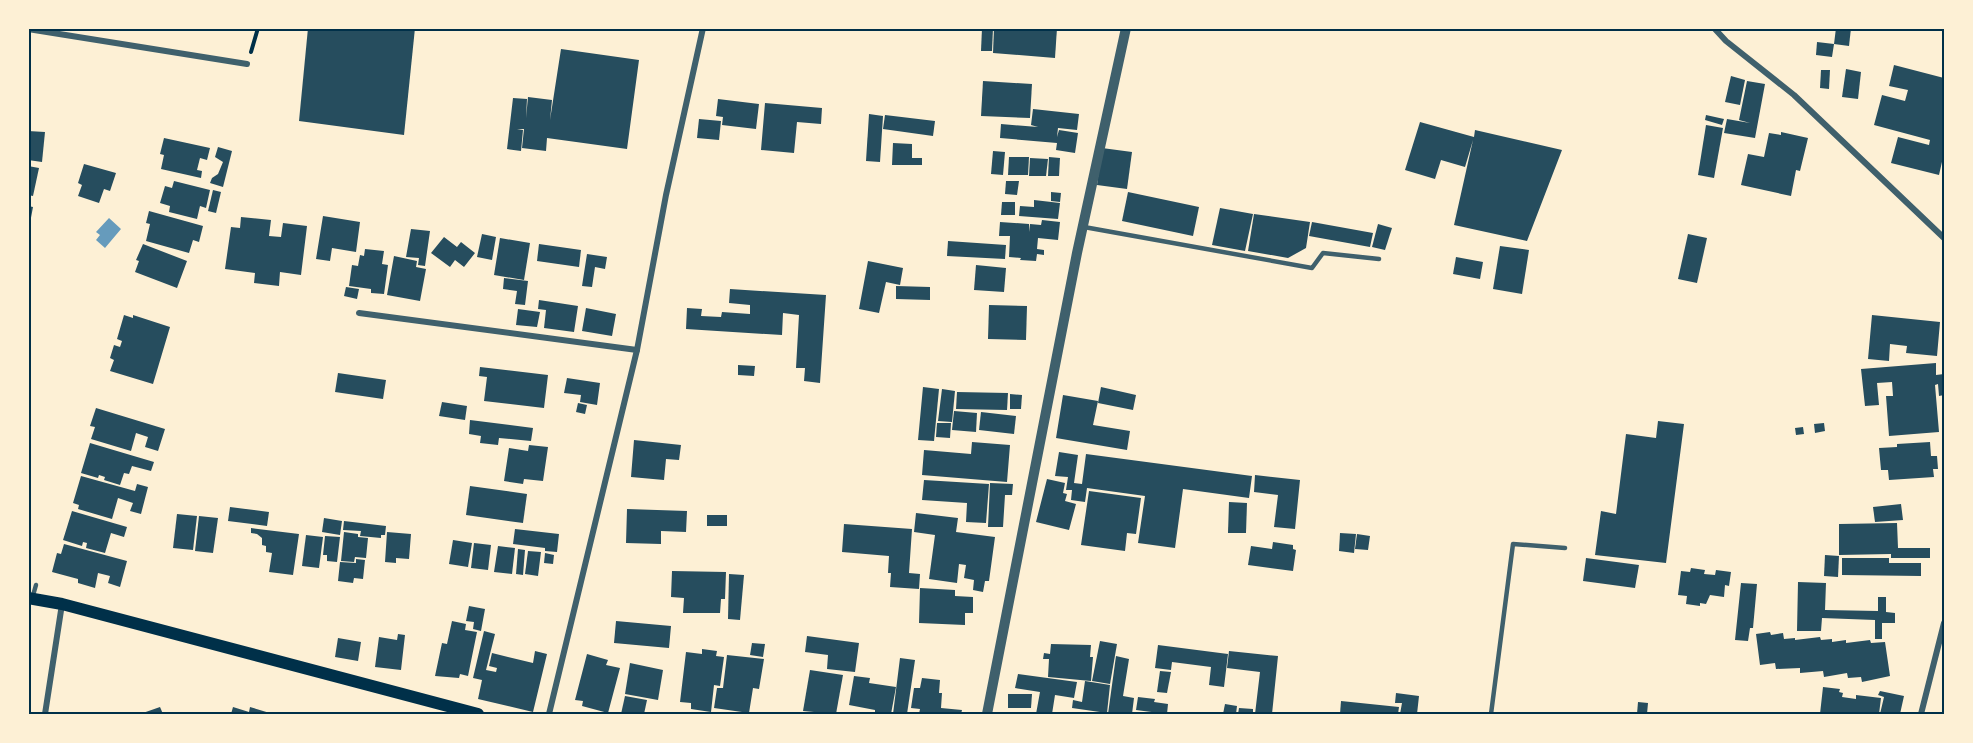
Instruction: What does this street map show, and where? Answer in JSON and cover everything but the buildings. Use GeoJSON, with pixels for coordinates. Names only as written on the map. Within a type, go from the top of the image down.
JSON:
{"type":"FeatureCollection","features":[{"type":"Feature","properties":{"kind":"main road"},"geometry":{"type":"LineString","coordinates":[[30,598],[62,604],[478,714]]}},
{"type":"Feature","properties":{"kind":"street"},"geometry":{"type":"LineString","coordinates":[[549,714],[637,350],[666,195],[703,28]]}},
{"type":"Feature","properties":{"kind":"street"},"geometry":{"type":"LineString","coordinates":[[987,714],[1083,227],[1126,28]]}},
{"type":"Feature","properties":{"kind":"street"},"geometry":{"type":"LineString","coordinates":[[1714,28],[1726,41],[1794,95],[1944,238]]}},
{"type":"Feature","properties":{"kind":"street"},"geometry":{"type":"LineString","coordinates":[[28,29],[247,64]]}},
{"type":"Feature","properties":{"kind":"street"},"geometry":{"type":"LineString","coordinates":[[359,312],[637,350]]}},
{"type":"Feature","properties":{"kind":"street"},"geometry":{"type":"LineString","coordinates":[[45,714],[62,604]]}},
{"type":"Feature","properties":{"kind":"street"},"geometry":{"type":"LineString","coordinates":[[1920,714],[1944,622]]}},
{"type":"Feature","properties":{"kind":"lane"},"geometry":{"type":"LineString","coordinates":[[1083,227],[1312,268],[1323,253],[1379,259]]}},
{"type":"Feature","properties":{"kind":"lane"},"geometry":{"type":"LineString","coordinates":[[1491,714],[1513,544],[1565,548]]}},
{"type":"Feature","properties":{"kind":"lane"},"geometry":{"type":"LineString","coordinates":[[30,598],[36,585]]}},
{"type":"Feature","properties":{"kind":"path"},"geometry":{"type":"LineString","coordinates":[[247,64],[258,28]]}},
{"type":"Feature","properties":{"kind":"water"},"geometry":{"type":"Polygon","coordinates":[[[109,218],[121,229],[105,248],[96,240],[100,235],[96,232],[109,218]]]}}]}
